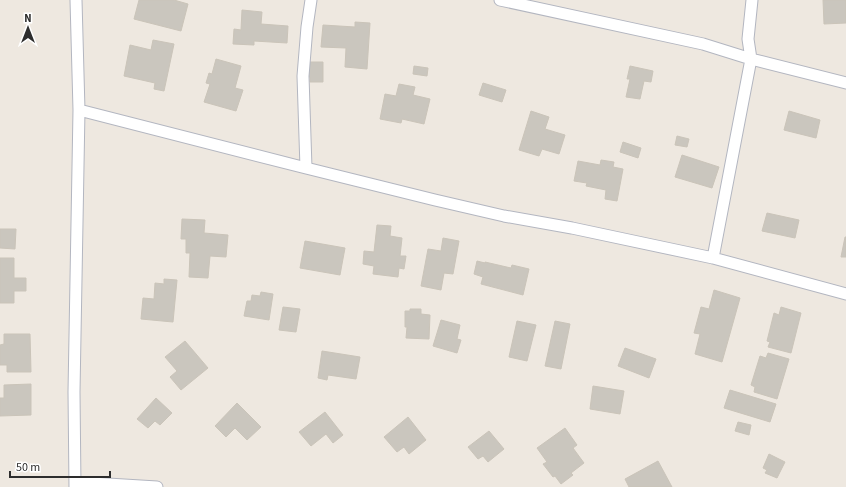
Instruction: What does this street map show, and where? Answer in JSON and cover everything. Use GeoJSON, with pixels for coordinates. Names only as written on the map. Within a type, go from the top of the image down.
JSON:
{"type":"FeatureCollection","features":[{"type":"Feature","properties":{"kind":"street"},"geometry":{"type":"LineString","coordinates":[[76,0],[79,110],[74,392],[75,484],[158,487]]}},
{"type":"Feature","properties":{"kind":"street"},"geometry":{"type":"LineString","coordinates":[[306,168],[303,76],[311,0]]}},
{"type":"Feature","properties":{"kind":"street"},"geometry":{"type":"LineString","coordinates":[[500,0],[703,44],[750,59],[846,83]]}},
{"type":"Feature","properties":{"kind":"street"},"geometry":{"type":"LineString","coordinates":[[713,258],[750,59],[748,39],[752,0]]}},
{"type":"Feature","properties":{"kind":"street"},"geometry":{"type":"LineString","coordinates":[[79,110],[306,168],[504,216],[572,228],[713,258],[846,294]]}},
{"type":"Feature","properties":{"kind":"building"},"geometry":{"type":"Polygon","coordinates":[[[139,0],[174,0],[188,4],[181,31],[134,19],[139,0]]]}},
{"type":"Feature","properties":{"kind":"building"},"geometry":{"type":"Polygon","coordinates":[[[823,0],[846,0],[846,23],[824,24],[823,0]]]}},
{"type":"Feature","properties":{"kind":"building"},"geometry":{"type":"Polygon","coordinates":[[[242,10],[262,12],[261,24],[288,26],[287,43],[254,41],[254,45],[233,44],[234,29],[241,30],[242,10]]]}},
{"type":"Feature","properties":{"kind":"building"},"geometry":{"type":"Polygon","coordinates":[[[355,22],[370,23],[367,69],[345,67],[346,48],[321,47],[323,25],[355,27],[355,22]]]}},
{"type":"Feature","properties":{"kind":"building"},"geometry":{"type":"Polygon","coordinates":[[[153,40],[174,44],[164,91],[154,89],[155,83],[124,76],[130,45],[151,50],[153,40]]]}},
{"type":"Feature","properties":{"kind":"building"},"geometry":{"type":"Polygon","coordinates":[[[216,59],[241,66],[235,88],[243,90],[236,111],[204,102],[210,84],[206,83],[209,73],[212,74],[216,59]]]}},
{"type":"Feature","properties":{"kind":"building"},"geometry":{"type":"Polygon","coordinates":[[[299,62],[323,62],[323,82],[310,82],[310,77],[298,77],[299,62]]]}},
{"type":"Feature","properties":{"kind":"building"},"geometry":{"type":"Polygon","coordinates":[[[414,66],[428,68],[427,76],[413,74],[414,66]]]}},
{"type":"Feature","properties":{"kind":"building"},"geometry":{"type":"Polygon","coordinates":[[[630,66],[653,71],[651,82],[644,81],[640,99],[626,97],[630,79],[627,79],[630,66]]]}},
{"type":"Feature","properties":{"kind":"building"},"geometry":{"type":"Polygon","coordinates":[[[483,83],[506,90],[502,102],[479,95],[483,83]]]}},
{"type":"Feature","properties":{"kind":"building"},"geometry":{"type":"Polygon","coordinates":[[[399,84],[415,87],[413,95],[430,99],[424,124],[402,119],[401,123],[380,119],[385,94],[396,96],[399,84]]]}},
{"type":"Feature","properties":{"kind":"building"},"geometry":{"type":"Polygon","coordinates":[[[531,111],[549,117],[545,129],[565,135],[559,154],[542,149],[539,156],[519,150],[531,111]]]}},
{"type":"Feature","properties":{"kind":"building"},"geometry":{"type":"Polygon","coordinates":[[[789,111],[820,120],[816,138],[784,130],[789,111]]]}},
{"type":"Feature","properties":{"kind":"building"},"geometry":{"type":"Polygon","coordinates":[[[677,136],[689,139],[687,147],[675,145],[677,136]]]}},
{"type":"Feature","properties":{"kind":"building"},"geometry":{"type":"Polygon","coordinates":[[[623,142],[641,148],[638,158],[620,152],[623,142]]]}},
{"type":"Feature","properties":{"kind":"building"},"geometry":{"type":"Polygon","coordinates":[[[682,155],[719,167],[712,188],[675,177],[682,155]]]}},
{"type":"Feature","properties":{"kind":"building"},"geometry":{"type":"Polygon","coordinates":[[[601,160],[614,162],[613,167],[623,169],[617,201],[605,199],[606,190],[586,186],[587,183],[574,181],[578,161],[600,165],[601,160]]]}},
{"type":"Feature","properties":{"kind":"building"},"geometry":{"type":"Polygon","coordinates":[[[767,213],[799,220],[795,238],[762,231],[767,213]]]}},
{"type":"Feature","properties":{"kind":"building"},"geometry":{"type":"Polygon","coordinates":[[[182,219],[205,220],[204,233],[228,235],[226,257],[210,256],[208,278],[189,277],[190,253],[186,253],[186,239],[181,239],[182,219]]]}},
{"type":"Feature","properties":{"kind":"building"},"geometry":{"type":"Polygon","coordinates":[[[377,225],[391,226],[390,236],[402,238],[400,256],[406,256],[404,269],[399,268],[398,277],[373,274],[374,266],[363,264],[364,251],[374,252],[377,225]]]}},
{"type":"Feature","properties":{"kind":"building"},"geometry":{"type":"Polygon","coordinates":[[[0,229],[16,229],[15,249],[0,248],[0,229]]]}},
{"type":"Feature","properties":{"kind":"building"},"geometry":{"type":"Polygon","coordinates":[[[845,237],[846,257],[841,257],[845,237]]]}},
{"type":"Feature","properties":{"kind":"building"},"geometry":{"type":"Polygon","coordinates":[[[443,238],[459,241],[453,274],[444,273],[441,290],[421,286],[428,249],[441,251],[443,238]]]}},
{"type":"Feature","properties":{"kind":"building"},"geometry":{"type":"Polygon","coordinates":[[[305,241],[345,248],[340,275],[300,268],[305,241]]]}},
{"type":"Feature","properties":{"kind":"building"},"geometry":{"type":"Polygon","coordinates":[[[0,258],[14,258],[14,278],[26,278],[26,291],[14,291],[14,303],[0,303],[0,258]]]}},
{"type":"Feature","properties":{"kind":"building"},"geometry":{"type":"Polygon","coordinates":[[[477,261],[511,268],[512,265],[529,269],[523,295],[481,284],[483,277],[474,274],[477,261]]]}},
{"type":"Feature","properties":{"kind":"building"},"geometry":{"type":"Polygon","coordinates":[[[164,279],[177,280],[173,322],[141,319],[143,298],[154,299],[155,283],[164,284],[164,279]]]}},
{"type":"Feature","properties":{"kind":"building"},"geometry":{"type":"Polygon","coordinates":[[[714,290],[740,298],[722,362],[695,354],[700,334],[694,333],[701,307],[709,309],[714,290]]]}},
{"type":"Feature","properties":{"kind":"building"},"geometry":{"type":"Polygon","coordinates":[[[261,292],[273,294],[269,320],[244,316],[247,301],[251,301],[252,295],[260,296],[261,292]]]}},
{"type":"Feature","properties":{"kind":"building"},"geometry":{"type":"Polygon","coordinates":[[[283,307],[300,309],[296,332],[279,330],[283,307]]]}},
{"type":"Feature","properties":{"kind":"building"},"geometry":{"type":"Polygon","coordinates":[[[781,307],[801,313],[791,353],[768,347],[770,342],[767,341],[774,313],[779,315],[781,307]]]}},
{"type":"Feature","properties":{"kind":"building"},"geometry":{"type":"Polygon","coordinates":[[[410,309],[421,309],[421,314],[430,315],[429,339],[406,338],[407,327],[405,327],[405,311],[410,311],[410,309]]]}},
{"type":"Feature","properties":{"kind":"building"},"geometry":{"type":"Polygon","coordinates":[[[441,320],[460,325],[457,339],[461,340],[457,353],[433,346],[441,320]]]}},
{"type":"Feature","properties":{"kind":"building"},"geometry":{"type":"Polygon","coordinates":[[[517,321],[536,325],[527,361],[509,357],[517,321]]]}},
{"type":"Feature","properties":{"kind":"building"},"geometry":{"type":"Polygon","coordinates":[[[555,321],[570,324],[561,369],[545,366],[555,321]]]}},
{"type":"Feature","properties":{"kind":"building"},"geometry":{"type":"Polygon","coordinates":[[[4,334],[30,334],[31,372],[7,372],[7,365],[0,365],[0,345],[4,344],[4,334]]]}},
{"type":"Feature","properties":{"kind":"building"},"geometry":{"type":"Polygon","coordinates":[[[185,341],[208,368],[181,390],[170,377],[177,371],[165,357],[185,341]]]}},
{"type":"Feature","properties":{"kind":"building"},"geometry":{"type":"Polygon","coordinates":[[[625,348],[656,359],[649,378],[618,366],[625,348]]]}},
{"type":"Feature","properties":{"kind":"building"},"geometry":{"type":"Polygon","coordinates":[[[322,351],[360,357],[356,379],[328,375],[327,380],[318,378],[322,351]]]}},
{"type":"Feature","properties":{"kind":"building"},"geometry":{"type":"Polygon","coordinates":[[[768,353],[789,359],[777,399],[754,392],[755,387],[751,385],[760,356],[766,358],[768,353]]]}},
{"type":"Feature","properties":{"kind":"building"},"geometry":{"type":"Polygon","coordinates":[[[31,384],[31,415],[0,416],[0,398],[4,398],[4,385],[31,384]]]}},
{"type":"Feature","properties":{"kind":"building"},"geometry":{"type":"Polygon","coordinates":[[[593,386],[624,391],[620,414],[590,409],[593,386]]]}},
{"type":"Feature","properties":{"kind":"building"},"geometry":{"type":"Polygon","coordinates":[[[730,390],[776,404],[770,422],[724,408],[730,390]]]}},
{"type":"Feature","properties":{"kind":"building"},"geometry":{"type":"Polygon","coordinates":[[[156,398],[172,413],[160,425],[155,421],[148,428],[137,419],[156,398]]]}},
{"type":"Feature","properties":{"kind":"building"},"geometry":{"type":"Polygon","coordinates":[[[237,403],[261,427],[247,440],[235,428],[226,437],[215,426],[237,403]]]}},
{"type":"Feature","properties":{"kind":"building"},"geometry":{"type":"Polygon","coordinates":[[[325,412],[343,435],[333,443],[326,434],[311,446],[299,432],[325,412]]]}},
{"type":"Feature","properties":{"kind":"building"},"geometry":{"type":"Polygon","coordinates":[[[408,417],[426,440],[409,454],[404,447],[397,452],[384,437],[408,417]]]}},
{"type":"Feature","properties":{"kind":"building"},"geometry":{"type":"Polygon","coordinates":[[[738,422],[751,425],[749,435],[735,431],[738,422]]]}},
{"type":"Feature","properties":{"kind":"building"},"geometry":{"type":"Polygon","coordinates":[[[565,428],[577,445],[573,448],[584,463],[571,473],[573,475],[561,484],[555,476],[553,477],[543,464],[547,462],[537,448],[565,428]]]}},
{"type":"Feature","properties":{"kind":"building"},"geometry":{"type":"Polygon","coordinates":[[[489,431],[504,449],[488,462],[483,456],[478,459],[468,447],[489,431]]]}},
{"type":"Feature","properties":{"kind":"building"},"geometry":{"type":"Polygon","coordinates":[[[769,454],[785,462],[777,478],[765,473],[767,470],[763,468],[769,454]]]}},
{"type":"Feature","properties":{"kind":"building"},"geometry":{"type":"Polygon","coordinates":[[[658,461],[672,487],[629,487],[625,479],[658,461]]]}}]}
